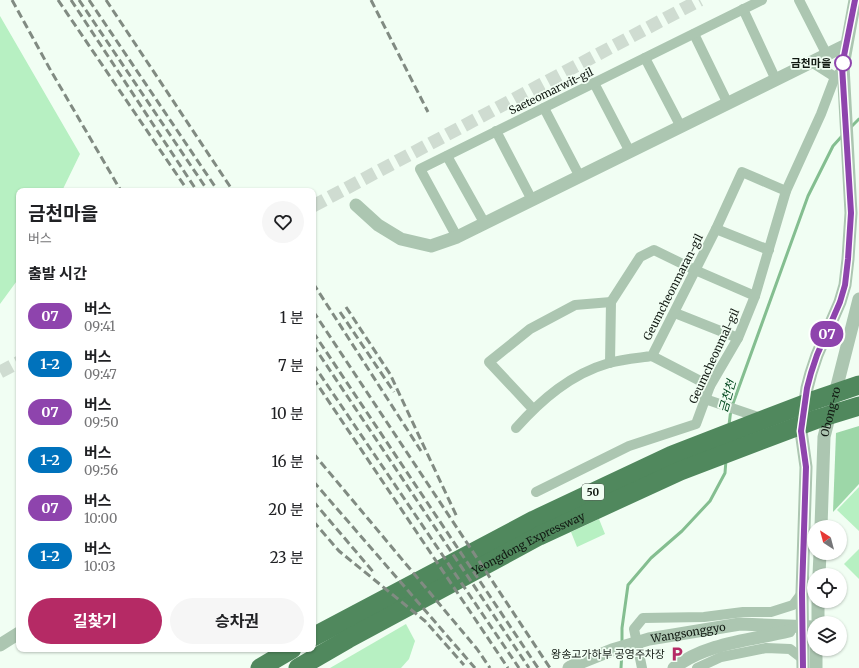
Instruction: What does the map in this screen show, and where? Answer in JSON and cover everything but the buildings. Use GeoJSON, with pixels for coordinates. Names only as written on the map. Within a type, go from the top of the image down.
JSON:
{"type":"FeatureCollection","features":[{"type":"Feature","properties":{"kind":"highway","name":"Yeongdong Expressway"},"geometry":{"type":"LineString","coordinates":[[316,635],[534,520],[672,456],[812,401],[859,385]]}},
{"type":"Feature","properties":{"kind":"highway","name":"Yeongdong Expressway"},"geometry":{"type":"LineString","coordinates":[[298,668],[348,639],[538,536],[680,471],[816,419],[859,406]]}},
{"type":"Feature","properties":{"kind":"highway"},"geometry":{"type":"LineString","coordinates":[[260,668],[287,652]]}},
{"type":"Feature","properties":{"kind":"street","name":"Saeteomarwit-gil"},"geometry":{"type":"LineString","coordinates":[[457,237],[420,169],[762,0]]}},
{"type":"Feature","properties":{"kind":"street"},"geometry":{"type":"LineString","coordinates":[[799,0],[827,55]]}},
{"type":"Feature","properties":{"kind":"street"},"geometry":{"type":"LineString","coordinates":[[807,621],[802,593],[806,467],[801,431],[807,388],[811,373],[817,355],[840,302],[845,285],[854,234],[851,213],[844,91],[839,74],[854,0]]}},
{"type":"Feature","properties":{"kind":"street"},"geometry":{"type":"LineString","coordinates":[[743,9],[776,80]]}},
{"type":"Feature","properties":{"kind":"street"},"geometry":{"type":"LineString","coordinates":[[694,34],[728,104]]}},
{"type":"Feature","properties":{"kind":"street"},"geometry":{"type":"LineString","coordinates":[[356,205],[378,225],[401,239],[431,246],[457,237],[485,224],[813,63],[846,45]]}},
{"type":"Feature","properties":{"kind":"street"},"geometry":{"type":"LineString","coordinates":[[645,58],[681,127]]}},
{"type":"Feature","properties":{"kind":"street"},"geometry":{"type":"LineString","coordinates":[[813,63],[839,74]]}},
{"type":"Feature","properties":{"kind":"street","name":"Geumcheonmal-gil"},"geometry":{"type":"LineString","coordinates":[[536,492],[629,446],[696,424],[710,386],[738,338],[755,296],[786,191],[839,74]]}},
{"type":"Feature","properties":{"kind":"street"},"geometry":{"type":"LineString","coordinates":[[594,83],[630,152]]}},
{"type":"Feature","properties":{"kind":"street"},"geometry":{"type":"LineString","coordinates":[[544,108],[580,177]]}},
{"type":"Feature","properties":{"kind":"street"},"geometry":{"type":"LineString","coordinates":[[496,131],[532,200]]}},
{"type":"Feature","properties":{"kind":"street"},"geometry":{"type":"LineString","coordinates":[[447,156],[485,224]]}},
{"type":"Feature","properties":{"kind":"street","name":"Geumcheonmaran-gil"},"geometry":{"type":"LineString","coordinates":[[516,428],[533,409],[569,380],[610,362],[652,356],[716,229],[742,172],[786,191]]}},
{"type":"Feature","properties":{"kind":"street"},"geometry":{"type":"LineString","coordinates":[[716,229],[769,250]]}},
{"type":"Feature","properties":{"kind":"street"},"geometry":{"type":"LineString","coordinates":[[610,362],[611,302],[640,257],[654,250],[695,270],[755,296]]}},
{"type":"Feature","properties":{"kind":"street","name":"Obong-ro"},"geometry":{"type":"LineString","coordinates":[[821,520],[824,437],[859,299]]}},
{"type":"Feature","properties":{"kind":"street"},"geometry":{"type":"LineString","coordinates":[[533,409],[490,362],[530,329],[575,305],[611,302]]}},
{"type":"Feature","properties":{"kind":"street"},"geometry":{"type":"LineString","coordinates":[[674,313],[738,338]]}},
{"type":"Feature","properties":{"kind":"street"},"geometry":{"type":"LineString","coordinates":[[652,356],[710,386]]}},
{"type":"Feature","properties":{"kind":"street"},"geometry":{"type":"LineString","coordinates":[[706,399],[801,431]]}},
{"type":"Feature","properties":{"kind":"street"},"geometry":{"type":"LineString","coordinates":[[642,668],[634,629],[643,618],[704,617],[742,612],[771,612],[793,605],[802,593]]}},
{"type":"Feature","properties":{"kind":"street","name":"Wangsonggyo"},"geometry":{"type":"LineString","coordinates":[[569,668],[612,650],[649,639],[740,624],[807,627]]}},
{"type":"Feature","properties":{"kind":"street","name":"Wangsonggyo"},"geometry":{"type":"LineString","coordinates":[[674,668],[682,662],[717,646],[807,627]]}},
{"type":"Feature","properties":{"kind":"street"},"geometry":{"type":"LineString","coordinates":[[803,663],[807,634]]}},
{"type":"Feature","properties":{"kind":"street"},"geometry":{"type":"LineString","coordinates":[[0,645],[16,635]]}},
{"type":"Feature","properties":{"kind":"street"},"geometry":{"type":"LineString","coordinates":[[700,667],[721,657],[766,648],[790,649],[803,663]]}},
{"type":"Feature","properties":{"kind":"street"},"geometry":{"type":"LineString","coordinates":[[816,656],[816,668]]}},
{"type":"Feature","properties":{"kind":"green space"},"geometry":{"type":"Polygon","coordinates":[[[0,16],[80,154],[63,188],[16,188],[16,282],[0,304],[0,16]]]}},
{"type":"Feature","properties":{"kind":"green space"},"geometry":{"type":"Polygon","coordinates":[[[859,426],[859,484],[833,512],[836,433],[859,426]]]}},
{"type":"Feature","properties":{"kind":"green space"},"geometry":{"type":"Polygon","coordinates":[[[859,487],[859,531],[837,510],[859,487]]]}},
{"type":"Feature","properties":{"kind":"green space"},"geometry":{"type":"Polygon","coordinates":[[[599,519],[605,534],[577,547],[571,532],[599,519]]]}},
{"type":"Feature","properties":{"kind":"green space"},"geometry":{"type":"Polygon","coordinates":[[[859,549],[859,579],[844,564],[859,549]]]}},
{"type":"Feature","properties":{"kind":"green space"},"geometry":{"type":"Polygon","coordinates":[[[406,624],[415,641],[409,659],[401,668],[330,668],[406,624]]]}},
{"type":"Feature","properties":{"kind":"waterway","name":"금천천"},"geometry":{"type":"LineString","coordinates":[[850,128],[859,119]]}},
{"type":"Feature","properties":{"kind":"waterway","name":"금천천"},"geometry":{"type":"LineString","coordinates":[[729,425],[731,409],[808,196],[833,146],[842,136]]}},
{"type":"Feature","properties":{"kind":"waterway","name":"금천천"},"geometry":{"type":"LineString","coordinates":[[622,643],[622,628],[628,585],[651,558],[682,531],[710,501],[725,473],[726,460]]}},
{"type":"Feature","properties":{"kind":"waterway","name":"금천천"},"geometry":{"type":"LineString","coordinates":[[621,668],[622,651]]}},
{"type":"Feature","properties":{"kind":"tunnel"},"geometry":{"type":"LineString","coordinates":[[316,204],[700,0]]}},
{"type":"Feature","properties":{"kind":"tunnel"},"geometry":{"type":"LineString","coordinates":[[0,372],[16,364]]}},
{"type":"Feature","properties":{"kind":"railway"},"geometry":{"type":"LineString","coordinates":[[12,0],[51,71],[119,188]]}},
{"type":"Feature","properties":{"kind":"railway"},"geometry":{"type":"LineString","coordinates":[[58,0],[186,188]]}},
{"type":"Feature","properties":{"kind":"railway"},"geometry":{"type":"LineString","coordinates":[[71,0],[195,188]]}},
{"type":"Feature","properties":{"kind":"railway"},"geometry":{"type":"LineString","coordinates":[[79,0],[206,188]]}},
{"type":"Feature","properties":{"kind":"railway"},"geometry":{"type":"LineString","coordinates":[[89,0],[216,188]]}},
{"type":"Feature","properties":{"kind":"railway"},"geometry":{"type":"LineString","coordinates":[[106,0],[231,188]]}},
{"type":"Feature","properties":{"kind":"railway"},"geometry":{"type":"LineString","coordinates":[[371,0],[428,112]]}},
{"type":"Feature","properties":{"kind":"railway"},"geometry":{"type":"LineString","coordinates":[[316,288],[421,451]]}},
{"type":"Feature","properties":{"kind":"railway"},"geometry":{"type":"LineString","coordinates":[[346,307],[390,374],[457,517]]}},
{"type":"Feature","properties":{"kind":"railway"},"geometry":{"type":"LineString","coordinates":[[340,312],[394,392]]}},
{"type":"Feature","properties":{"kind":"railway"},"geometry":{"type":"LineString","coordinates":[[316,316],[550,668]]}},
{"type":"Feature","properties":{"kind":"railway"},"geometry":{"type":"LineString","coordinates":[[316,336],[538,668]]}},
{"type":"Feature","properties":{"kind":"railway"},"geometry":{"type":"LineString","coordinates":[[316,349],[529,668]]}},
{"type":"Feature","properties":{"kind":"railway"},"geometry":{"type":"LineString","coordinates":[[316,368],[519,668]]}},
{"type":"Feature","properties":{"kind":"railway"},"geometry":{"type":"LineString","coordinates":[[316,382],[508,668]]}},
{"type":"Feature","properties":{"kind":"railway"},"geometry":{"type":"LineString","coordinates":[[316,457],[477,649],[490,668]]}},
{"type":"Feature","properties":{"kind":"railway"},"geometry":{"type":"LineString","coordinates":[[316,484],[475,668]]}},
{"type":"Feature","properties":{"kind":"railway"},"geometry":{"type":"LineString","coordinates":[[316,505],[375,574]]}},
{"type":"Feature","properties":{"kind":"railway"},"geometry":{"type":"LineString","coordinates":[[316,524],[339,551],[425,621],[464,665]]}},
{"type":"Feature","properties":{"kind":"bus line","name":"07"},"geometry":{"type":"LineString","coordinates":[[803,668],[802,593],[806,467],[801,431],[807,388],[811,373],[817,355],[840,302],[845,285],[851,213],[842,66],[855,0]]}},
{"type":"Feature","properties":{"kind":"place","name":"금천마을"},"geometry":{"type":"Point","coordinates":[843,63]}},
{"type":"Feature","properties":{"kind":"place","name":"왕송고가하부 공영주차장"},"geometry":{"type":"Point","coordinates":[677,654]}}]}
